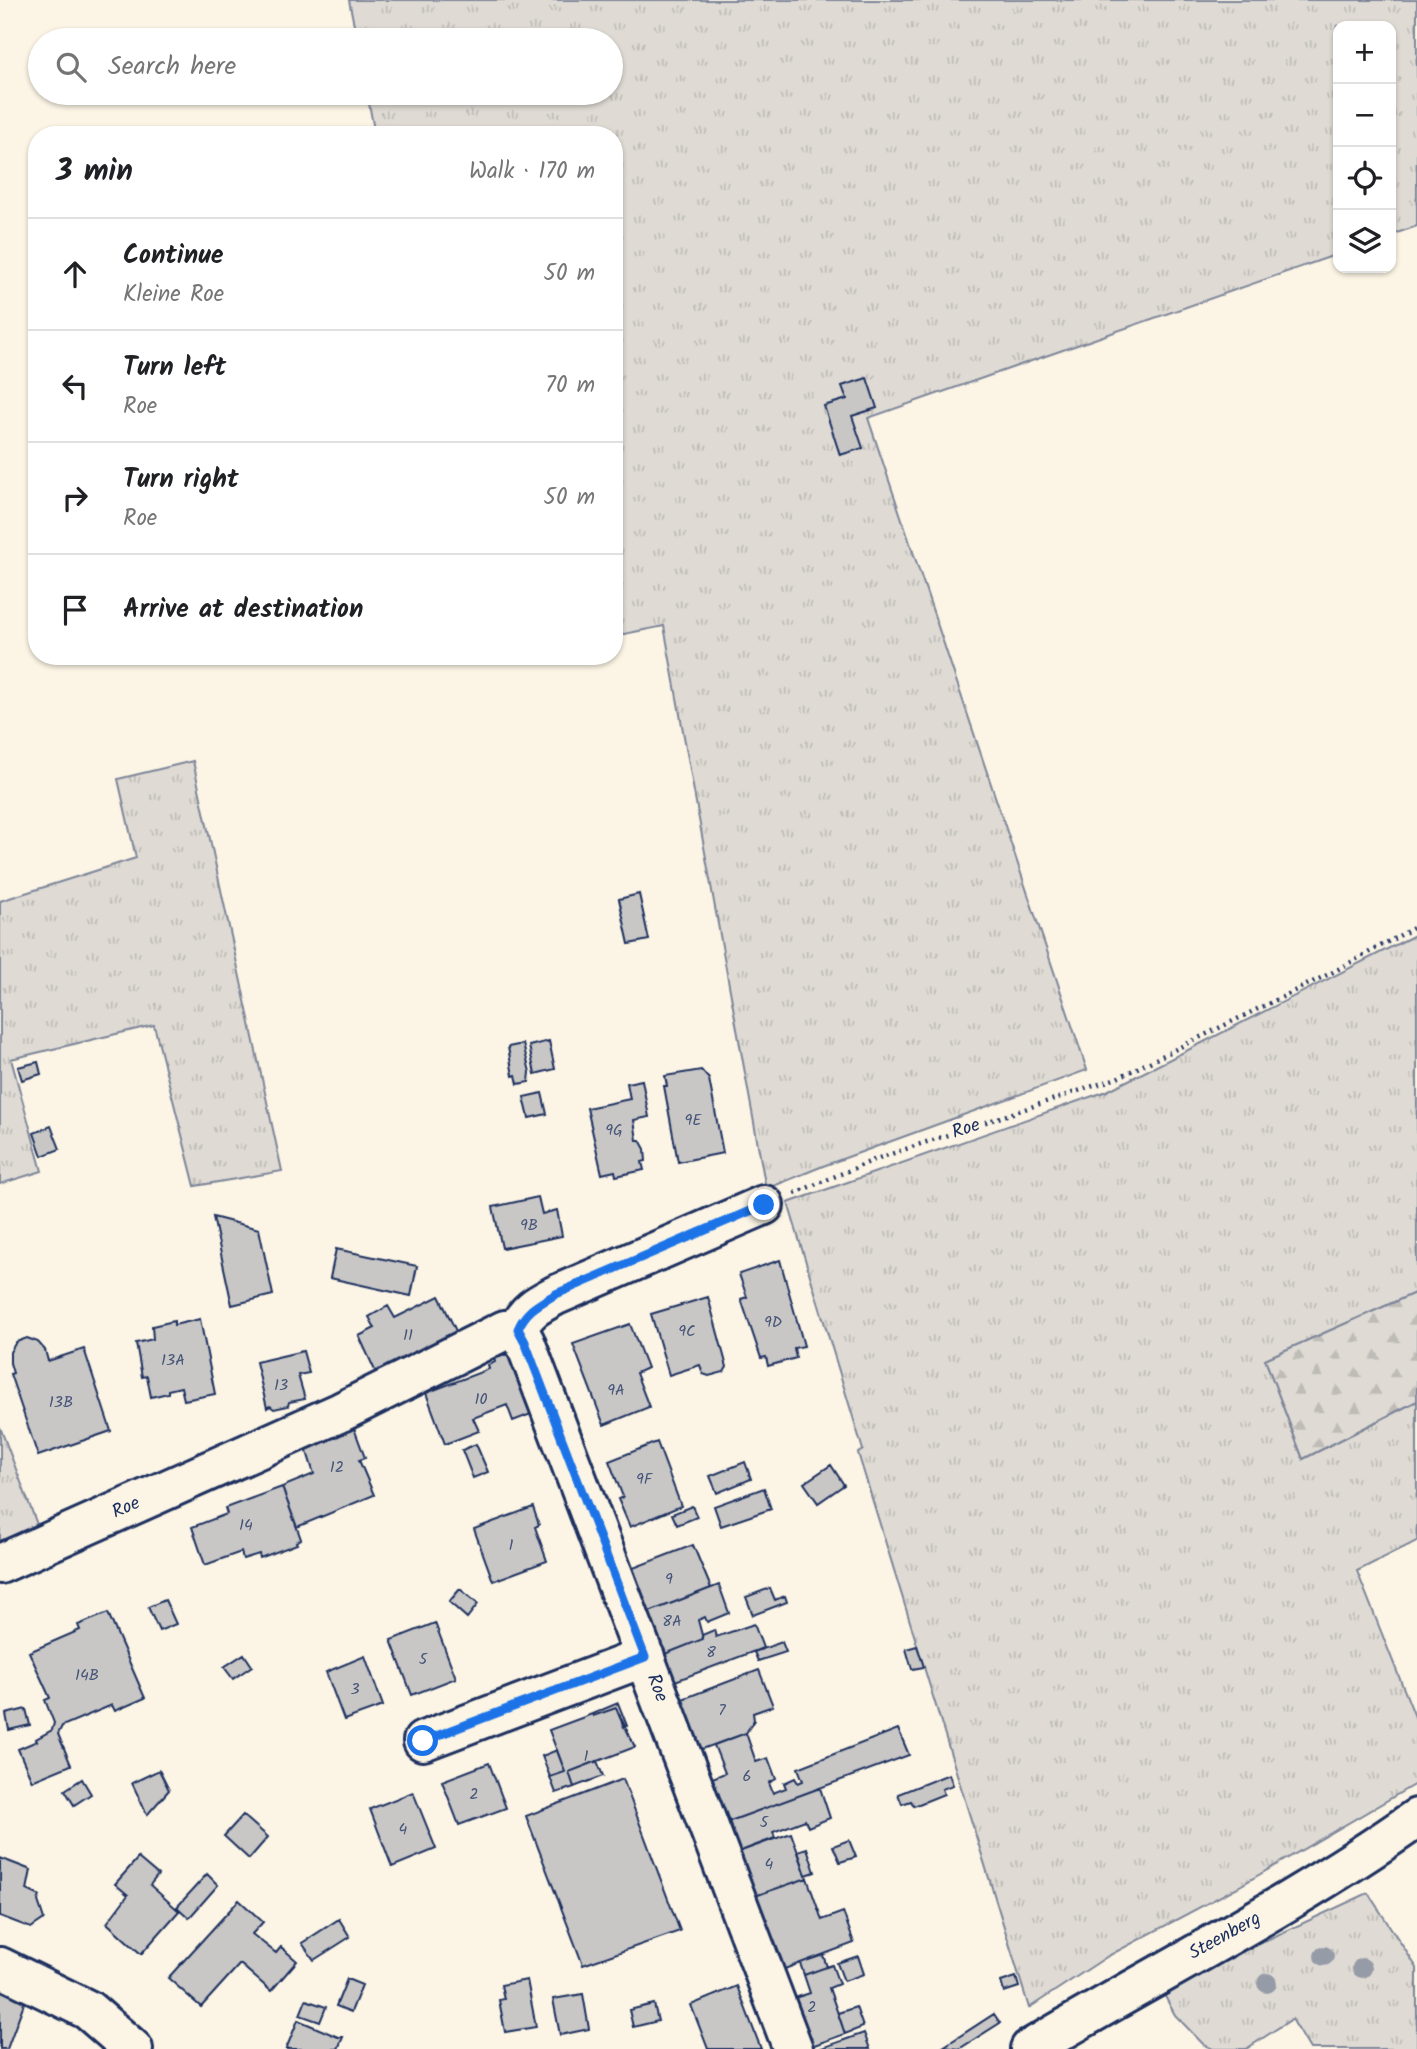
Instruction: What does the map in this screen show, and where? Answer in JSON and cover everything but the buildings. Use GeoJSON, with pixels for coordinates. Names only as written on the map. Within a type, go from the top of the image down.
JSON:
{"type":"FeatureCollection","features":[{"type":"Feature","properties":{"kind":"street"},"geometry":{"type":"LineString","coordinates":[[518,1329],[524,1315],[546,1300],[764,1205]]}},
{"type":"Feature","properties":{"kind":"street","name":"Roe"},"geometry":{"type":"LineString","coordinates":[[0,1564],[341,1412],[505,1330],[518,1329],[793,2049]]}},
{"type":"Feature","properties":{"kind":"street"},"geometry":{"type":"LineString","coordinates":[[423,1741],[645,1657]]}},
{"type":"Feature","properties":{"kind":"street","name":"Steenberg"},"geometry":{"type":"LineString","coordinates":[[1030,2049],[1298,1895],[1417,1818]]}},
{"type":"Feature","properties":{"kind":"street"},"geometry":{"type":"LineString","coordinates":[[0,1966],[88,2010],[133,2049]]}},
{"type":"Feature","properties":{"kind":"path","name":"Roe"},"geometry":{"type":"LineString","coordinates":[[764,1205],[879,1158],[1117,1078],[1333,972],[1417,926]]}},
{"type":"Feature","properties":{"kind":"green space"},"geometry":{"type":"Polygon","coordinates":[[[349,0],[1417,0],[1417,226],[1396,233],[1396,21],[1333,21],[1333,256],[868,418],[1087,1070],[766,1189],[664,626],[623,634],[623,126],[373,126],[369,105],[623,105],[623,28],[355,28],[349,0]]]}},
{"type":"Feature","properties":{"kind":"green space"},"geometry":{"type":"Polygon","coordinates":[[[193,761],[282,1171],[195,1186],[154,1025],[11,1059],[42,1171],[0,1184],[0,901],[136,858],[118,779],[193,761]]]}},
{"type":"Feature","properties":{"kind":"green space"},"geometry":{"type":"Polygon","coordinates":[[[1417,934],[1417,1292],[1265,1359],[1303,1459],[1417,1401],[1417,1541],[1357,1571],[1417,1722],[1417,1783],[1238,1887],[1108,1956],[1029,2008],[858,1453],[863,1450],[788,1203],[1107,1091],[1417,934]]]}},
{"type":"Feature","properties":{"kind":"green space"},"geometry":{"type":"Polygon","coordinates":[[[1417,1292],[1417,1401],[1303,1459],[1265,1359],[1417,1292]]]}},
{"type":"Feature","properties":{"kind":"green space"},"geometry":{"type":"Polygon","coordinates":[[[0,1427],[41,1535],[0,1552],[0,1427]]]}},
{"type":"Feature","properties":{"kind":"green space"},"geometry":{"type":"Polygon","coordinates":[[[1368,1893],[1417,1968],[1417,2049],[1310,2049],[1292,2019],[1246,2049],[1213,2049],[1204,2045],[1175,2015],[1161,1989],[1368,1893]]]}},
{"type":"Feature","properties":{"kind":"route"},"geometry":{"type":"LineString","coordinates":[[423,1741],[645,1657],[518,1329],[524,1315],[556,1294],[764,1205]]}}]}
